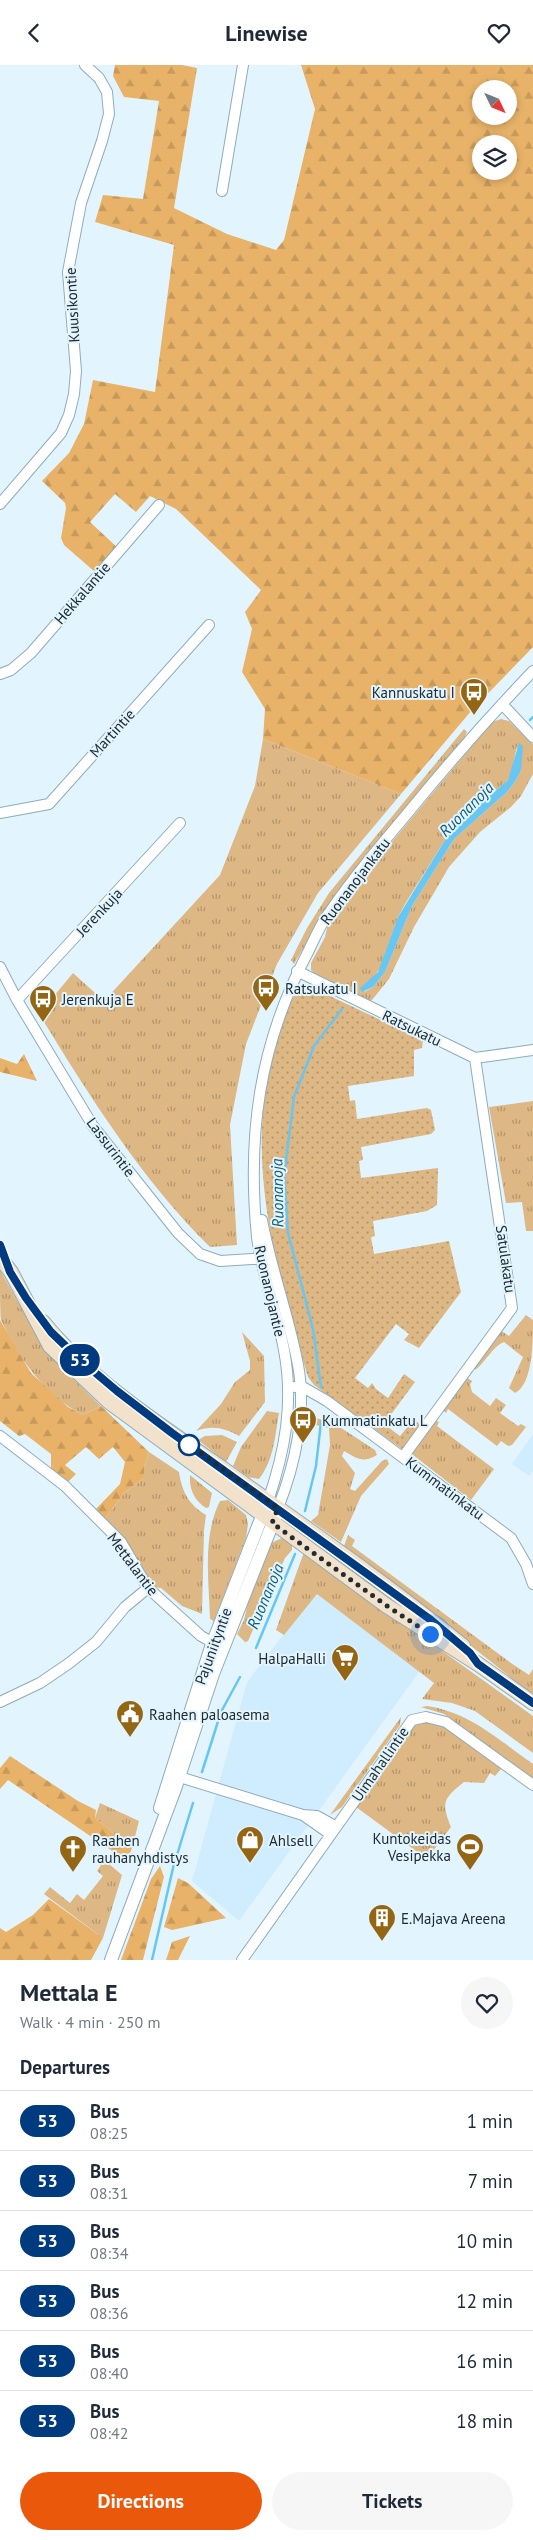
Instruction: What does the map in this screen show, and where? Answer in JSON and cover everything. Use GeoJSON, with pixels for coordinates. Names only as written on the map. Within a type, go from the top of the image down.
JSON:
{"type":"FeatureCollection","features":[{"type":"Feature","properties":{"kind":"main road"},"geometry":{"type":"LineString","coordinates":[[0,1245],[10,1272]]}},
{"type":"Feature","properties":{"kind":"main road"},"geometry":{"type":"LineString","coordinates":[[0,1258],[18,1285],[42,1333],[77,1373],[108,1401],[387,1606],[478,1664],[533,1703]]}},
{"type":"Feature","properties":{"kind":"main road"},"geometry":{"type":"LineString","coordinates":[[18,1285],[59,1340],[104,1380],[172,1433],[431,1620],[470,1653],[478,1664]]}},
{"type":"Feature","properties":{"kind":"street","name":"Kuusikontie"},"geometry":{"type":"LineString","coordinates":[[0,504],[61,433],[69,415],[74,394],[76,371],[68,272],[81,203],[109,114],[107,92],[99,78],[85,65]]}},
{"type":"Feature","properties":{"kind":"street"},"geometry":{"type":"LineString","coordinates":[[222,191],[243,65]]}},
{"type":"Feature","properties":{"kind":"street","name":"Hekkalantie"},"geometry":{"type":"LineString","coordinates":[[0,673],[11,671],[30,653],[159,505]]}},
{"type":"Feature","properties":{"kind":"street","name":"Martintie"},"geometry":{"type":"LineString","coordinates":[[0,813],[49,804],[209,625]]}},
{"type":"Feature","properties":{"kind":"street","name":"Ruonanojankatu"},"geometry":{"type":"LineString","coordinates":[[253,1162],[257,1102],[264,1064],[278,1018],[298,971],[327,914],[377,850],[502,704],[533,671]]}},
{"type":"Feature","properties":{"kind":"street"},"geometry":{"type":"LineString","coordinates":[[502,704],[533,737]]}},
{"type":"Feature","properties":{"kind":"street","name":"Jerenkuja"},"geometry":{"type":"LineString","coordinates":[[17,1000],[180,823]]}},
{"type":"Feature","properties":{"kind":"street","name":"Lassurintie"},"geometry":{"type":"LineString","coordinates":[[0,967],[17,1000],[93,1126],[178,1233],[200,1254],[210,1259],[220,1261],[265,1259]]}},
{"type":"Feature","properties":{"kind":"street","name":"Ratsukatu"},"geometry":{"type":"LineString","coordinates":[[298,971],[475,1058]]}},
{"type":"Feature","properties":{"kind":"street"},"geometry":{"type":"LineString","coordinates":[[475,1058],[533,1050]]}},
{"type":"Feature","properties":{"kind":"street","name":"Satulakatu"},"geometry":{"type":"LineString","coordinates":[[403,1457],[512,1308],[475,1058]]}},
{"type":"Feature","properties":{"kind":"street","name":"Ruonanojantie"},"geometry":{"type":"LineString","coordinates":[[253,1162],[255,1212],[284,1349],[289,1391],[283,1453],[273,1505]]}},
{"type":"Feature","properties":{"kind":"street","name":"Ruonanojantie"},"geometry":{"type":"LineString","coordinates":[[265,1259],[293,1344],[301,1391],[294,1459],[273,1505]]}},
{"type":"Feature","properties":{"kind":"street"},"geometry":{"type":"LineString","coordinates":[[289,1391],[301,1391]]}},
{"type":"Feature","properties":{"kind":"street","name":"Kummatinkatu"},"geometry":{"type":"LineString","coordinates":[[301,1391],[327,1401],[511,1538],[526,1564],[533,1584]]}},
{"type":"Feature","properties":{"kind":"street","name":"Mettalantie"},"geometry":{"type":"LineString","coordinates":[[0,1436],[65,1486],[121,1543],[148,1588],[181,1619],[218,1646]]}},
{"type":"Feature","properties":{"kind":"street","name":"Pajuniityntie"},"geometry":{"type":"LineString","coordinates":[[111,1960],[150,1851],[218,1646],[273,1505]]}},
{"type":"Feature","properties":{"kind":"street"},"geometry":{"type":"LineString","coordinates":[[0,1702],[40,1683],[68,1664],[96,1642],[125,1607],[148,1588]]}},
{"type":"Feature","properties":{"kind":"street","name":"Uimahallintie"},"geometry":{"type":"LineString","coordinates":[[333,1830],[408,1723],[416,1718],[434,1717],[446,1722],[533,1785]]}},
{"type":"Feature","properties":{"kind":"street"},"geometry":{"type":"LineString","coordinates":[[174,1775],[303,1815],[322,1818],[333,1830],[242,1960]]}},
{"type":"Feature","properties":{"kind":"shaded area"},"geometry":{"type":"Polygon","coordinates":[[[533,1434],[533,1471],[529,1476],[512,1464],[533,1434]]]}},
{"type":"Feature","properties":{"kind":"shaded area"},"geometry":{"type":"Polygon","coordinates":[[[317,1591],[422,1668],[239,1921],[192,1881],[247,1682],[317,1591]]]}},
{"type":"Feature","properties":{"kind":"green space"},"geometry":{"type":"Polygon","coordinates":[[[115,65],[182,65],[197,68],[174,208],[227,234],[276,250],[284,240],[315,109],[301,65],[533,65],[533,647],[472,710],[401,794],[263,739],[265,709],[242,672],[252,629],[245,612],[261,590],[176,509],[150,496],[136,512],[115,494],[90,522],[120,550],[95,572],[64,545],[61,538],[66,508],[65,503],[42,481],[69,453],[84,424],[93,380],[155,392],[174,245],[95,222],[103,195],[143,199],[159,101],[124,97],[113,76],[115,65]]]}},
{"type":"Feature","properties":{"kind":"green space"},"geometry":{"type":"Polygon","coordinates":[[[501,719],[509,721],[533,744],[533,774],[521,796],[511,807],[480,832],[449,867],[414,927],[389,979],[372,1000],[369,1001],[315,974],[311,970],[311,963],[325,937],[328,924],[345,898],[492,722],[501,719]],[[517,746],[508,780],[469,814],[445,840],[405,904],[398,917],[380,968],[364,992],[373,987],[385,972],[412,906],[454,839],[507,792],[521,770],[517,746]]]}},
{"type":"Feature","properties":{"kind":"green space"},"geometry":{"type":"Polygon","coordinates":[[[464,729],[467,732],[463,741],[334,896],[294,964],[291,960],[307,928],[329,893],[464,729]]]}},
{"type":"Feature","properties":{"kind":"green space"},"geometry":{"type":"Polygon","coordinates":[[[263,739],[401,794],[318,893],[277,964],[246,1044],[230,1125],[237,1245],[210,1247],[185,1221],[139,1165],[77,1075],[39,1014],[73,973],[104,1001],[220,875],[255,786],[263,739]]]}},
{"type":"Feature","properties":{"kind":"green space"},"geometry":{"type":"Polygon","coordinates":[[[304,986],[313,988],[423,1040],[422,1048],[414,1050],[414,1076],[348,1086],[350,1101],[355,1100],[357,1119],[427,1108],[431,1110],[435,1130],[431,1134],[361,1147],[363,1160],[359,1161],[361,1178],[438,1168],[437,1205],[427,1211],[373,1221],[375,1236],[371,1237],[374,1254],[449,1241],[461,1292],[419,1348],[404,1340],[409,1334],[396,1324],[355,1378],[368,1388],[372,1383],[376,1389],[388,1398],[404,1374],[415,1382],[384,1424],[400,1436],[414,1419],[420,1425],[402,1449],[314,1385],[308,1377],[274,1250],[266,1206],[262,1162],[262,1119],[268,1075],[286,1013],[295,995],[304,986]]]}},
{"type":"Feature","properties":{"kind":"green space"},"geometry":{"type":"Polygon","coordinates":[[[24,1054],[37,1081],[0,1072],[0,1058],[17,1064],[24,1054]]]}},
{"type":"Feature","properties":{"kind":"green space"},"geometry":{"type":"Polygon","coordinates":[[[533,1101],[533,1231],[526,1231],[522,1202],[506,1203],[489,1107],[533,1101]]]}},
{"type":"Feature","properties":{"kind":"green space"},"geometry":{"type":"Polygon","coordinates":[[[0,1270],[38,1338],[66,1372],[101,1406],[83,1415],[56,1397],[34,1374],[16,1348],[1,1320],[0,1270]]]}},
{"type":"Feature","properties":{"kind":"green space"},"geometry":{"type":"Polygon","coordinates":[[[526,1315],[533,1320],[531,1361],[525,1381],[515,1393],[509,1388],[523,1357],[504,1342],[496,1347],[475,1370],[475,1363],[500,1330],[509,1336],[526,1315]]]}},
{"type":"Feature","properties":{"kind":"green space"},"geometry":{"type":"Polygon","coordinates":[[[0,1320],[31,1373],[68,1407],[83,1415],[101,1406],[149,1452],[144,1466],[144,1478],[124,1493],[105,1519],[95,1510],[120,1484],[125,1462],[113,1447],[99,1459],[86,1447],[65,1465],[76,1474],[68,1482],[51,1468],[51,1454],[25,1434],[19,1436],[0,1421],[0,1320]]]}},
{"type":"Feature","properties":{"kind":"green space"},"geometry":{"type":"Polygon","coordinates":[[[242,1332],[264,1356],[265,1402],[239,1436],[218,1428],[196,1431],[221,1404],[235,1382],[250,1370],[250,1361],[242,1332]]]}},
{"type":"Feature","properties":{"kind":"green space"},"geometry":{"type":"Polygon","coordinates":[[[466,1377],[472,1381],[470,1384],[472,1392],[490,1406],[496,1398],[506,1405],[500,1413],[518,1426],[521,1424],[526,1427],[512,1445],[508,1446],[501,1441],[497,1446],[448,1409],[446,1413],[442,1409],[466,1377]]]}},
{"type":"Feature","properties":{"kind":"green space"},"geometry":{"type":"Polygon","coordinates":[[[267,1411],[279,1413],[271,1456],[259,1479],[248,1477],[233,1466],[241,1447],[267,1411]]]}},
{"type":"Feature","properties":{"kind":"green space"},"geometry":{"type":"Polygon","coordinates":[[[311,1417],[332,1422],[375,1450],[377,1455],[363,1460],[344,1451],[342,1456],[355,1473],[350,1489],[355,1491],[382,1461],[387,1459],[389,1464],[361,1496],[341,1542],[311,1521],[318,1515],[330,1445],[329,1428],[307,1423],[311,1417]]]}},
{"type":"Feature","properties":{"kind":"green space"},"geometry":{"type":"Polygon","coordinates":[[[434,1420],[439,1422],[437,1426],[494,1469],[471,1500],[413,1455],[412,1449],[434,1420]]]}},
{"type":"Feature","properties":{"kind":"green space"},"geometry":{"type":"Polygon","coordinates":[[[222,1435],[237,1442],[226,1462],[198,1440],[205,1436],[222,1435]]]}},
{"type":"Feature","properties":{"kind":"green space"},"geometry":{"type":"Polygon","coordinates":[[[149,1452],[179,1472],[187,1497],[195,1507],[206,1515],[202,1614],[182,1606],[161,1588],[152,1587],[105,1519],[124,1493],[144,1478],[144,1466],[149,1452]]]}},
{"type":"Feature","properties":{"kind":"green space"},"geometry":{"type":"Polygon","coordinates":[[[190,1475],[212,1493],[209,1507],[206,1508],[195,1498],[190,1485],[190,1475]]]}},
{"type":"Feature","properties":{"kind":"green space"},"geometry":{"type":"Polygon","coordinates":[[[228,1500],[246,1515],[248,1524],[246,1538],[214,1621],[210,1619],[209,1544],[214,1515],[220,1501],[228,1500]]]}},
{"type":"Feature","properties":{"kind":"green space"},"geometry":{"type":"Polygon","coordinates":[[[348,1535],[355,1540],[352,1546],[511,1663],[529,1675],[533,1669],[533,1695],[344,1546],[348,1535]]]}},
{"type":"Feature","properties":{"kind":"green space"},"geometry":{"type":"Polygon","coordinates":[[[282,1538],[292,1543],[292,1550],[285,1558],[248,1641],[245,1642],[237,1634],[244,1620],[252,1586],[271,1543],[282,1538]]]}},
{"type":"Feature","properties":{"kind":"green space"},"geometry":{"type":"Polygon","coordinates":[[[304,1552],[533,1716],[533,1753],[475,1711],[452,1703],[422,1699],[434,1683],[317,1594],[284,1635],[276,1630],[304,1552]]]}},
{"type":"Feature","properties":{"kind":"green space"},"geometry":{"type":"Polygon","coordinates":[[[427,1706],[456,1714],[483,1728],[533,1764],[533,1779],[444,1714],[421,1707],[427,1706]]]}},
{"type":"Feature","properties":{"kind":"green space"},"geometry":{"type":"Polygon","coordinates":[[[401,1717],[400,1725],[342,1807],[330,1815],[401,1717]]]}},
{"type":"Feature","properties":{"kind":"green space"},"geometry":{"type":"Polygon","coordinates":[[[420,1722],[443,1727],[453,1732],[501,1769],[495,1776],[490,1773],[484,1783],[464,1782],[448,1797],[445,1806],[451,1827],[427,1859],[356,1807],[411,1728],[420,1722]]]}},
{"type":"Feature","properties":{"kind":"green space"},"geometry":{"type":"Polygon","coordinates":[[[10,1756],[78,1801],[96,1810],[95,1818],[132,1848],[127,1861],[8,1780],[0,1789],[0,1768],[10,1756]]]}},
{"type":"Feature","properties":{"kind":"green space"},"geometry":{"type":"Polygon","coordinates":[[[100,1803],[139,1821],[132,1848],[95,1818],[100,1803]]]}},
{"type":"Feature","properties":{"kind":"green space"},"geometry":{"type":"Polygon","coordinates":[[[102,1858],[122,1875],[103,1938],[44,1894],[50,1887],[70,1903],[77,1894],[84,1900],[103,1876],[97,1871],[101,1865],[97,1862],[102,1858]]]}},
{"type":"Feature","properties":{"kind":"green space"},"geometry":{"type":"Polygon","coordinates":[[[160,1866],[164,1877],[143,1960],[121,1960],[151,1879],[160,1866]]]}},
{"type":"Feature","properties":{"kind":"green space"},"geometry":{"type":"Polygon","coordinates":[[[178,1878],[188,1883],[226,1918],[172,1930],[164,1927],[178,1878]]]}},
{"type":"Feature","properties":{"kind":"green space"},"geometry":{"type":"Polygon","coordinates":[[[49,1899],[103,1938],[91,1960],[0,1960],[0,1928],[6,1932],[33,1915],[49,1899]]]}},
{"type":"Feature","properties":{"kind":"green space"},"geometry":{"type":"Polygon","coordinates":[[[190,1936],[178,1960],[166,1960],[172,1942],[190,1936]]]}},
{"type":"Feature","properties":{"kind":"water"},"geometry":{"type":"Polygon","coordinates":[[[519,743],[523,746],[521,770],[516,780],[507,792],[454,839],[412,906],[385,972],[373,987],[362,992],[360,988],[378,972],[398,917],[445,840],[469,814],[508,780],[519,743]]]}},
{"type":"Feature","properties":{"kind":"waterway","name":"Ruonanoja"},"geometry":{"type":"LineString","coordinates":[[530,720],[533,717]]}},
{"type":"Feature","properties":{"kind":"waterway","name":"Ruonanoja"},"geometry":{"type":"LineString","coordinates":[[321,1387],[313,1329],[288,1233],[284,1176],[294,1097],[314,1046],[342,1009]]}},
{"type":"Feature","properties":{"kind":"waterway","name":"Ruonanoja"},"geometry":{"type":"LineString","coordinates":[[305,1511],[316,1466],[321,1422]]}},
{"type":"Feature","properties":{"kind":"waterway","name":"Ruonanoja"},"geometry":{"type":"LineString","coordinates":[[256,1648],[295,1554]]}},
{"type":"Feature","properties":{"kind":"waterway","name":"Ruonanoja"},"geometry":{"type":"LineString","coordinates":[[202,1772],[221,1712],[240,1677]]}},
{"type":"Feature","properties":{"kind":"waterway","name":"Ruonanoja"},"geometry":{"type":"LineString","coordinates":[[152,1960],[173,1868],[193,1803]]}},
{"type":"Feature","properties":{"kind":"bus line","name":"53"},"geometry":{"type":"LineString","coordinates":[[0,1245],[10,1272],[44,1323],[78,1358],[172,1433],[431,1620],[470,1653],[478,1664],[533,1703]]}},
{"type":"Feature","properties":{"kind":"place","name":"Kannuskatu I"},"geometry":{"type":"Point","coordinates":[474,716]}},
{"type":"Feature","properties":{"kind":"place","name":"Ratsukatu I"},"geometry":{"type":"Point","coordinates":[266,1012]}},
{"type":"Feature","properties":{"kind":"place","name":"Jerenkuja E"},"geometry":{"type":"Point","coordinates":[43,1023]}},
{"type":"Feature","properties":{"kind":"place","name":"Kummatinkatu L"},"geometry":{"type":"Point","coordinates":[303,1444]}},
{"type":"Feature","properties":{"kind":"place","name":"HalpaHalli"},"geometry":{"type":"Point","coordinates":[345,1682]}},
{"type":"Feature","properties":{"kind":"place","name":"Raahen paloasema"},"geometry":{"type":"Point","coordinates":[130,1738]}},
{"type":"Feature","properties":{"kind":"place","name":"Ahlsell"},"geometry":{"type":"Point","coordinates":[250,1864]}},
{"type":"Feature","properties":{"kind":"place","name":"Kuntokeidas Vesipekka"},"geometry":{"type":"Point","coordinates":[470,1871]}},
{"type":"Feature","properties":{"kind":"place","name":"Raahen rauhanyhdistys"},"geometry":{"type":"Point","coordinates":[73,1873]}},
{"type":"Feature","properties":{"kind":"place","name":"E.Majava Areena"},"geometry":{"type":"Point","coordinates":[382,1942]}},
{"type":"Feature","properties":{"kind":"route"},"geometry":{"type":"LineString","coordinates":[[189,1445],[278,1508],[272,1523],[387,1606],[430,1634]]}}]}
